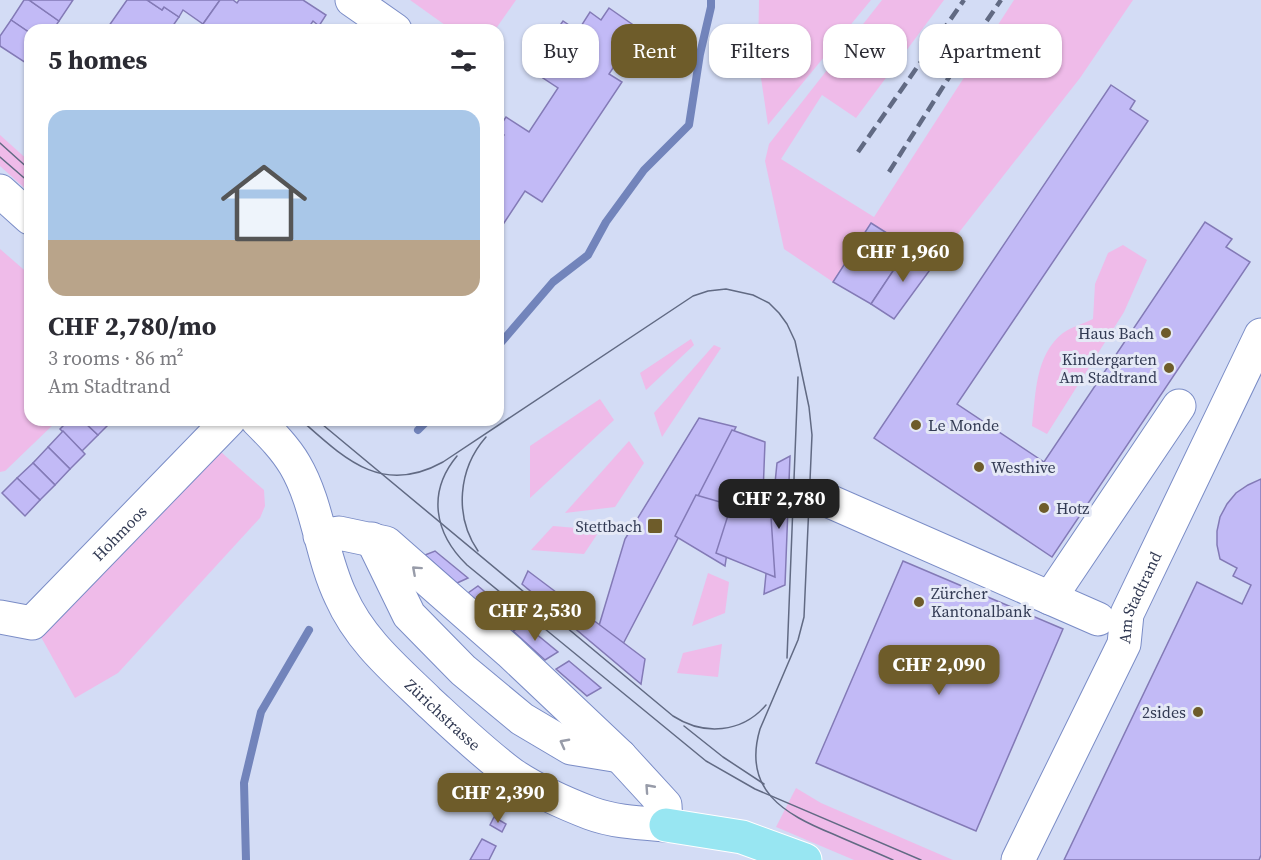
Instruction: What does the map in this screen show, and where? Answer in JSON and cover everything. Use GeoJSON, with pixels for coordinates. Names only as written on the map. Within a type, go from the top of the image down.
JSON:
{"type":"FeatureCollection","features":[{"type":"Feature","properties":{"kind":"main road","name":"Zürichstrasse"},"geometry":{"type":"LineString","coordinates":[[666,825],[742,837],[805,860]]}},
{"type":"Feature","properties":{"kind":"street"},"geometry":{"type":"LineString","coordinates":[[352,0],[386,24]]}},
{"type":"Feature","properties":{"kind":"street"},"geometry":{"type":"LineString","coordinates":[[0,191],[24,213]]}},
{"type":"Feature","properties":{"kind":"street","name":"Am Stadtrand"},"geometry":{"type":"LineString","coordinates":[[1018,860],[1124,644],[1113,616],[1261,335]]}},
{"type":"Feature","properties":{"kind":"street"},"geometry":{"type":"LineString","coordinates":[[1050,598],[1179,406]]}},
{"type":"Feature","properties":{"kind":"street","name":"Hohmoos"},"geometry":{"type":"LineString","coordinates":[[0,617],[32,623],[223,426]]}},
{"type":"Feature","properties":{"kind":"street","name":"Zürichstrasse"},"geometry":{"type":"LineString","coordinates":[[263,426],[295,465],[308,495],[330,570],[351,618],[377,653],[455,727],[514,775],[552,797],[593,815],[633,823],[666,825]]}},
{"type":"Feature","properties":{"kind":"street","name":"Am Stadtrand"},"geometry":{"type":"LineString","coordinates":[[829,501],[1050,598],[1113,616]]}},
{"type":"Feature","properties":{"kind":"street"},"geometry":{"type":"LineString","coordinates":[[320,536],[339,533],[386,543],[510,652],[620,756],[665,805],[666,825]]}},
{"type":"Feature","properties":{"kind":"street"},"geometry":{"type":"LineString","coordinates":[[372,539],[409,615],[463,670],[522,719],[571,748],[620,756]]}},
{"type":"Feature","properties":{"kind":"shaded area"},"geometry":{"type":"Polygon","coordinates":[[[410,0],[516,0],[499,24],[444,24],[410,0]]]}},
{"type":"Feature","properties":{"kind":"shaded area"},"geometry":{"type":"Polygon","coordinates":[[[759,0],[871,0],[851,24],[823,24],[823,58],[811,73],[811,24],[759,24],[759,0]]]}},
{"type":"Feature","properties":{"kind":"shaded area"},"geometry":{"type":"Polygon","coordinates":[[[882,0],[944,0],[926,24],[919,24],[919,34],[907,50],[907,24],[863,24],[882,0]]]}},
{"type":"Feature","properties":{"kind":"shaded area"},"geometry":{"type":"Polygon","coordinates":[[[1014,0],[1133,0],[1080,78],[935,263],[871,223],[833,282],[784,249],[765,161],[769,144],[823,75],[823,78],[886,78],[856,118],[822,95],[781,159],[874,217],[964,78],[1062,78],[1062,24],[999,24],[1014,0]]]}},
{"type":"Feature","properties":{"kind":"shaded area"},"geometry":{"type":"Polygon","coordinates":[[[761,78],[807,78],[768,125],[761,78]]]}},
{"type":"Feature","properties":{"kind":"shaded area"},"geometry":{"type":"Polygon","coordinates":[[[0,135],[24,157],[24,188],[0,166],[0,135]]]}},
{"type":"Feature","properties":{"kind":"shaded area"},"geometry":{"type":"Polygon","coordinates":[[[1123,245],[1147,260],[1124,312],[1047,434],[1032,426],[1038,375],[1042,363],[1054,342],[1063,333],[1093,319],[1095,284],[1108,253],[1123,245]]]}},
{"type":"Feature","properties":{"kind":"shaded area"},"geometry":{"type":"Polygon","coordinates":[[[0,249],[24,270],[24,426],[52,426],[5,471],[0,472],[0,249]]]}},
{"type":"Feature","properties":{"kind":"shaded area"},"geometry":{"type":"Polygon","coordinates":[[[691,339],[694,345],[646,390],[640,373],[691,339]]]}},
{"type":"Feature","properties":{"kind":"shaded area"},"geometry":{"type":"Polygon","coordinates":[[[714,345],[721,348],[662,437],[654,413],[714,345]]]}},
{"type":"Feature","properties":{"kind":"shaded area"},"geometry":{"type":"Polygon","coordinates":[[[600,399],[614,420],[530,498],[530,446],[600,399]]]}},
{"type":"Feature","properties":{"kind":"shaded area"},"geometry":{"type":"Polygon","coordinates":[[[629,441],[644,463],[615,507],[565,513],[629,441]]]}},
{"type":"Feature","properties":{"kind":"shaded area"},"geometry":{"type":"Polygon","coordinates":[[[221,452],[264,490],[265,506],[260,518],[118,673],[75,698],[41,637],[221,452]]]}},
{"type":"Feature","properties":{"kind":"shaded area"},"geometry":{"type":"Polygon","coordinates":[[[553,526],[600,530],[584,554],[531,550],[553,526]]]}},
{"type":"Feature","properties":{"kind":"shaded area"},"geometry":{"type":"Polygon","coordinates":[[[708,573],[729,582],[725,613],[692,626],[708,573]]]}},
{"type":"Feature","properties":{"kind":"shaded area"},"geometry":{"type":"Polygon","coordinates":[[[722,644],[718,677],[677,673],[683,653],[722,644]]]}},
{"type":"Feature","properties":{"kind":"shaded area"},"geometry":{"type":"Polygon","coordinates":[[[796,788],[821,803],[953,860],[854,860],[776,827],[796,788]]]}},
{"type":"Feature","properties":{"kind":"building"},"geometry":{"type":"Polygon","coordinates":[[[24,0],[29,0],[59,21],[57,24],[24,24],[24,29],[11,20],[24,0]]]}},
{"type":"Feature","properties":{"kind":"building"},"geometry":{"type":"Polygon","coordinates":[[[29,0],[73,0],[59,21],[29,0]]]}},
{"type":"Feature","properties":{"kind":"building"},"geometry":{"type":"Polygon","coordinates":[[[127,0],[147,0],[179,17],[174,24],[110,24],[127,0]]]}},
{"type":"Feature","properties":{"kind":"building"},"geometry":{"type":"Polygon","coordinates":[[[147,0],[220,0],[203,24],[183,10],[179,17],[147,0]]]}},
{"type":"Feature","properties":{"kind":"building"},"geometry":{"type":"Polygon","coordinates":[[[220,0],[233,0],[237,3],[239,0],[303,0],[326,15],[320,24],[313,21],[311,24],[203,24],[220,0]]]}},
{"type":"Feature","properties":{"kind":"building"},"geometry":{"type":"Polygon","coordinates":[[[609,8],[632,24],[611,24],[611,71],[609,74],[611,78],[622,82],[542,202],[525,191],[504,223],[504,120],[506,117],[529,132],[558,88],[543,78],[599,78],[599,24],[582,24],[590,12],[601,20],[609,8]]]}},
{"type":"Feature","properties":{"kind":"building"},"geometry":{"type":"Polygon","coordinates":[[[11,20],[24,29],[24,62],[0,46],[0,36],[11,20]]]}},
{"type":"Feature","properties":{"kind":"building","name":"Haus Bach"},"geometry":{"type":"Polygon","coordinates":[[[1111,85],[1135,101],[1130,109],[1148,121],[957,404],[1044,462],[1205,222],[1232,239],[1226,247],[1250,262],[1052,557],[874,438],[1111,85]]]}},
{"type":"Feature","properties":{"kind":"building"},"geometry":{"type":"Polygon","coordinates":[[[871,223],[909,247],[871,304],[833,282],[871,223]]]}},
{"type":"Feature","properties":{"kind":"building"},"geometry":{"type":"Polygon","coordinates":[[[909,247],[935,263],[894,319],[871,304],[909,247]]]}},
{"type":"Feature","properties":{"kind":"building"},"geometry":{"type":"Polygon","coordinates":[[[699,418],[736,427],[623,644],[598,629],[625,539],[699,418]]]}},
{"type":"Feature","properties":{"kind":"building"},"geometry":{"type":"Polygon","coordinates":[[[63,426],[88,426],[98,435],[82,451],[60,429],[63,426]]]}},
{"type":"Feature","properties":{"kind":"building"},"geometry":{"type":"Polygon","coordinates":[[[88,426],[107,426],[98,435],[88,426]]]}},
{"type":"Feature","properties":{"kind":"building"},"geometry":{"type":"Polygon","coordinates":[[[732,430],[765,442],[762,520],[729,513],[697,498],[732,430]]]}},
{"type":"Feature","properties":{"kind":"building"},"geometry":{"type":"Polygon","coordinates":[[[63,431],[85,454],[70,469],[48,447],[63,431]]]}},
{"type":"Feature","properties":{"kind":"building"},"geometry":{"type":"Polygon","coordinates":[[[48,447],[70,469],[55,485],[33,463],[48,447]]]}},
{"type":"Feature","properties":{"kind":"building"},"geometry":{"type":"Polygon","coordinates":[[[790,456],[785,585],[764,594],[777,463],[790,456]]]}},
{"type":"Feature","properties":{"kind":"building"},"geometry":{"type":"Polygon","coordinates":[[[33,463],[55,485],[40,500],[17,478],[33,463]]]}},
{"type":"Feature","properties":{"kind":"building"},"geometry":{"type":"Polygon","coordinates":[[[17,478],[40,500],[25,516],[2,493],[17,478]]]}},
{"type":"Feature","properties":{"kind":"building","name":"2sides"},"geometry":{"type":"Polygon","coordinates":[[[1261,479],[1261,855],[1259,860],[1064,860],[1197,582],[1242,604],[1251,585],[1233,576],[1237,568],[1220,559],[1217,531],[1220,517],[1236,493],[1261,479]]]}},
{"type":"Feature","properties":{"kind":"building"},"geometry":{"type":"Polygon","coordinates":[[[696,495],[734,506],[725,566],[675,536],[696,495]]]}},
{"type":"Feature","properties":{"kind":"building"},"geometry":{"type":"Polygon","coordinates":[[[730,509],[771,517],[775,577],[716,553],[730,509]]]}},
{"type":"Feature","properties":{"kind":"building"},"geometry":{"type":"Polygon","coordinates":[[[435,551],[468,578],[457,583],[425,555],[435,551]]]}},
{"type":"Feature","properties":{"kind":"building"},"geometry":{"type":"Polygon","coordinates":[[[903,561],[1063,629],[976,831],[816,763],[903,561]]]}},
{"type":"Feature","properties":{"kind":"building"},"geometry":{"type":"Polygon","coordinates":[[[528,571],[645,659],[641,684],[522,584],[528,571]]]}},
{"type":"Feature","properties":{"kind":"building"},"geometry":{"type":"Polygon","coordinates":[[[478,586],[514,616],[501,622],[468,593],[478,586]]]}},
{"type":"Feature","properties":{"kind":"building"},"geometry":{"type":"Polygon","coordinates":[[[524,624],[558,652],[545,660],[513,631],[524,624]]]}},
{"type":"Feature","properties":{"kind":"building"},"geometry":{"type":"Polygon","coordinates":[[[569,661],[601,688],[587,696],[556,669],[569,661]]]}},
{"type":"Feature","properties":{"kind":"building"},"geometry":{"type":"Polygon","coordinates":[[[494,817],[506,824],[502,832],[490,825],[494,817]]]}},
{"type":"Feature","properties":{"kind":"building"},"geometry":{"type":"Polygon","coordinates":[[[482,839],[496,846],[489,860],[470,860],[482,839]]]}},
{"type":"Feature","properties":{"kind":"waterway"},"geometry":{"type":"LineString","coordinates":[[504,339],[553,282],[588,255],[606,222],[644,170],[689,125],[711,0]]}},
{"type":"Feature","properties":{"kind":"waterway"},"geometry":{"type":"LineString","coordinates":[[418,430],[422,426]]}},
{"type":"Feature","properties":{"kind":"waterway"},"geometry":{"type":"LineString","coordinates":[[246,860],[244,783],[261,712],[309,630]]}},
{"type":"Feature","properties":{"kind":"tram line"},"geometry":{"type":"LineString","coordinates":[[0,143],[24,165]]}},
{"type":"Feature","properties":{"kind":"tram line"},"geometry":{"type":"LineString","coordinates":[[0,157],[24,178]]}},
{"type":"Feature","properties":{"kind":"tram line"},"geometry":{"type":"LineString","coordinates":[[504,421],[693,296],[726,289],[753,295],[769,303],[779,313],[795,341],[809,407],[812,435],[804,617],[798,640],[760,729],[756,750],[757,768],[762,784],[771,797],[798,818],[893,860]]}},
{"type":"Feature","properties":{"kind":"tram line"},"geometry":{"type":"LineString","coordinates":[[787,658],[798,377]]}},
{"type":"Feature","properties":{"kind":"tram line"},"geometry":{"type":"LineString","coordinates":[[308,426],[333,448],[366,468],[383,474],[401,475],[421,472],[443,462],[497,426]]}},
{"type":"Feature","properties":{"kind":"tram line"},"geometry":{"type":"LineString","coordinates":[[324,426],[673,716],[697,727],[722,728],[746,721],[766,705]]}},
{"type":"Feature","properties":{"kind":"tram line"},"geometry":{"type":"LineString","coordinates":[[478,551],[465,523],[463,493],[470,463],[486,437]]}},
{"type":"Feature","properties":{"kind":"tram line"},"geometry":{"type":"LineString","coordinates":[[457,456],[441,484],[438,512],[447,540],[467,565],[706,761],[755,789],[921,860]]}},
{"type":"Feature","properties":{"kind":"tram line"},"geometry":{"type":"LineString","coordinates":[[684,726],[723,757],[764,784]]}},
{"type":"Feature","properties":{"kind":"railway"},"geometry":{"type":"LineString","coordinates":[[858,152],[964,0]]}},
{"type":"Feature","properties":{"kind":"railway"},"geometry":{"type":"LineString","coordinates":[[889,172],[1001,0]]}},
{"type":"Feature","properties":{"kind":"place","name":"Haus Bach"},"geometry":{"type":"Point","coordinates":[1166,333]}},
{"type":"Feature","properties":{"kind":"place","name":"Kindergarten Am Stadtrand"},"geometry":{"type":"Point","coordinates":[1169,368]}},
{"type":"Feature","properties":{"kind":"place","name":"Le Monde"},"geometry":{"type":"Point","coordinates":[916,425]}},
{"type":"Feature","properties":{"kind":"place","name":"Westhive"},"geometry":{"type":"Point","coordinates":[979,467]}},
{"type":"Feature","properties":{"kind":"place","name":"Hotz"},"geometry":{"type":"Point","coordinates":[1044,508]}},
{"type":"Feature","properties":{"kind":"place","name":"Stettbach"},"geometry":{"type":"Point","coordinates":[655,526]}},
{"type":"Feature","properties":{"kind":"place","name":"Zürcher Kantonalbank"},"geometry":{"type":"Point","coordinates":[919,602]}},
{"type":"Feature","properties":{"kind":"place","name":"2sides"},"geometry":{"type":"Point","coordinates":[1198,712]}}]}
